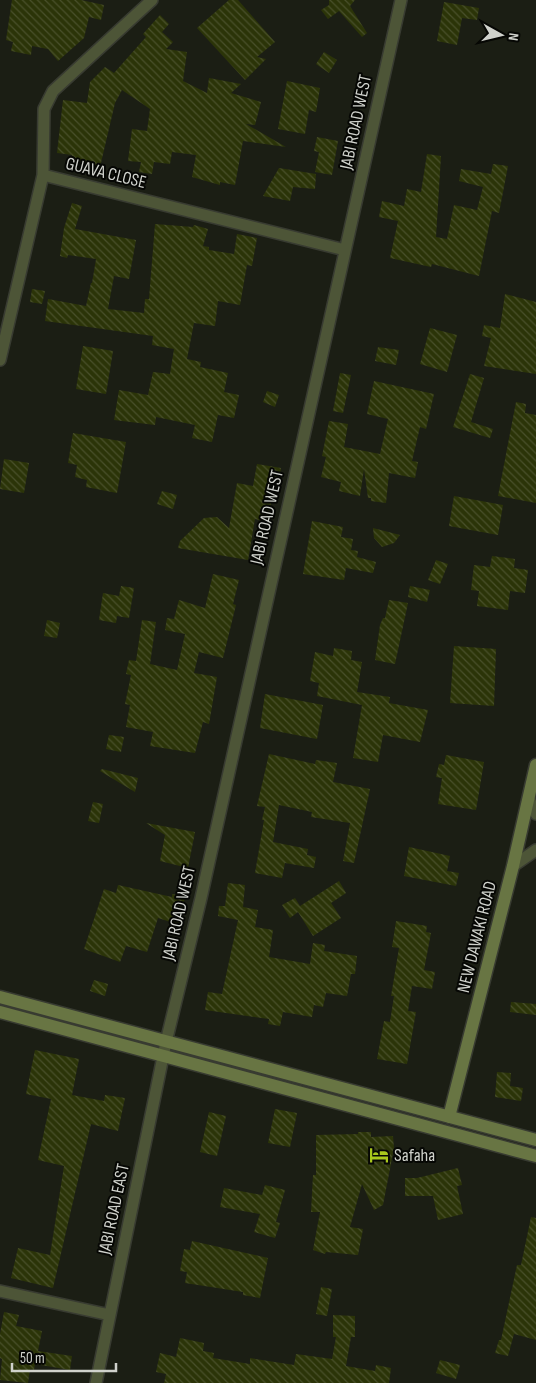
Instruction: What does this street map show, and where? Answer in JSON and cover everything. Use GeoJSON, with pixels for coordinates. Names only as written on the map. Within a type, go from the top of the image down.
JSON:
{"type":"FeatureCollection","features":[{"type":"Feature","properties":{"kind":"street","name":"GUAVA CLOSE"},"geometry":{"type":"LineString","coordinates":[[152,0],[53,91],[44,110],[43,175],[345,250]]}},
{"type":"Feature","properties":{"kind":"street","name":"JABI ROAD WEST"},"geometry":{"type":"LineString","coordinates":[[166,1042],[201,898],[400,0]]}},
{"type":"Feature","properties":{"kind":"street"},"geometry":{"type":"LineString","coordinates":[[0,360],[43,175]]}},
{"type":"Feature","properties":{"kind":"street","name":"NEW DAWAKI ROAD"},"geometry":{"type":"LineString","coordinates":[[449,1117],[513,866],[536,765]]}},
{"type":"Feature","properties":{"kind":"street"},"geometry":{"type":"LineString","coordinates":[[529,799],[536,814]]}},
{"type":"Feature","properties":{"kind":"street"},"geometry":{"type":"LineString","coordinates":[[513,866],[536,850]]}},
{"type":"Feature","properties":{"kind":"street"},"geometry":{"type":"LineString","coordinates":[[0,996],[536,1140]]}},
{"type":"Feature","properties":{"kind":"street"},"geometry":{"type":"LineString","coordinates":[[0,1012],[163,1058],[536,1156]]}},
{"type":"Feature","properties":{"kind":"street","name":"JABI ROAD EAST"},"geometry":{"type":"LineString","coordinates":[[96,1383],[166,1042]]}},
{"type":"Feature","properties":{"kind":"street"},"geometry":{"type":"LineString","coordinates":[[0,1292],[110,1315]]}},
{"type":"Feature","properties":{"kind":"building"},"geometry":{"type":"Polygon","coordinates":[[[12,0],[81,0],[104,5],[101,20],[89,17],[84,38],[58,61],[48,49],[32,46],[31,55],[11,51],[13,42],[6,40],[12,0]]]}},
{"type":"Feature","properties":{"kind":"building"},"geometry":{"type":"Polygon","coordinates":[[[229,0],[238,0],[275,42],[257,57],[266,59],[245,80],[197,28],[229,0]]]}},
{"type":"Feature","properties":{"kind":"building"},"geometry":{"type":"Polygon","coordinates":[[[329,0],[355,0],[350,6],[367,33],[362,37],[339,11],[328,19],[321,10],[329,5],[329,0]]]}},
{"type":"Feature","properties":{"kind":"building"},"geometry":{"type":"Polygon","coordinates":[[[444,2],[479,8],[477,20],[462,18],[457,45],[437,41],[444,2]]]}},
{"type":"Feature","properties":{"kind":"building"},"geometry":{"type":"Polygon","coordinates":[[[160,15],[169,24],[162,32],[173,42],[166,49],[187,52],[183,81],[207,93],[209,78],[241,84],[231,93],[261,102],[255,125],[246,124],[286,147],[243,141],[235,185],[220,182],[220,185],[192,177],[196,155],[172,152],[170,164],[154,162],[152,174],[139,172],[141,162],[128,161],[132,129],[147,131],[150,109],[122,90],[115,103],[100,167],[71,161],[72,155],[57,153],[63,100],[87,103],[90,82],[105,67],[114,73],[146,37],[143,34],[160,15]]]}},
{"type":"Feature","properties":{"kind":"building"},"geometry":{"type":"Polygon","coordinates":[[[324,52],[337,60],[329,73],[316,64],[324,52]]]}},
{"type":"Feature","properties":{"kind":"building"},"geometry":{"type":"Polygon","coordinates":[[[287,81],[320,88],[316,112],[309,110],[305,134],[278,129],[287,81]]]}},
{"type":"Feature","properties":{"kind":"building"},"geometry":{"type":"Polygon","coordinates":[[[317,137],[338,141],[332,175],[315,172],[319,152],[314,151],[317,137]]]}},
{"type":"Feature","properties":{"kind":"building"},"geometry":{"type":"Polygon","coordinates":[[[427,154],[441,156],[436,237],[447,239],[454,205],[477,210],[483,187],[459,181],[461,169],[491,174],[493,164],[508,166],[499,213],[492,211],[479,276],[432,264],[431,267],[390,258],[398,221],[379,217],[382,201],[404,206],[407,189],[421,192],[427,154]]]}},
{"type":"Feature","properties":{"kind":"building"},"geometry":{"type":"Polygon","coordinates":[[[279,168],[316,174],[315,189],[293,187],[290,201],[263,196],[279,168]]]}},
{"type":"Feature","properties":{"kind":"building"},"geometry":{"type":"Polygon","coordinates":[[[72,203],[82,206],[75,229],[136,240],[129,279],[114,276],[108,309],[144,313],[145,299],[149,299],[155,224],[193,227],[194,225],[208,229],[203,246],[209,247],[209,250],[234,254],[237,234],[257,238],[252,266],[247,265],[240,305],[218,301],[215,326],[194,323],[187,359],[201,362],[200,367],[228,373],[224,392],[239,395],[234,418],[218,415],[212,442],[192,438],[195,425],[156,417],[155,425],[114,420],[119,390],[148,395],[153,372],[170,374],[174,349],[152,345],[153,336],[45,321],[48,299],[86,306],[92,283],[96,259],[68,255],[67,258],[60,256],[64,228],[72,203]]]}},
{"type":"Feature","properties":{"kind":"building"},"geometry":{"type":"Polygon","coordinates":[[[32,289],[45,291],[42,304],[30,302],[32,289]]]}},
{"type":"Feature","properties":{"kind":"building"},"geometry":{"type":"Polygon","coordinates":[[[505,294],[536,302],[536,374],[484,366],[491,338],[482,336],[484,325],[500,328],[505,294]]]}},
{"type":"Feature","properties":{"kind":"building"},"geometry":{"type":"Polygon","coordinates":[[[430,328],[457,335],[447,372],[420,364],[430,328]]]}},
{"type":"Feature","properties":{"kind":"building"},"geometry":{"type":"Polygon","coordinates":[[[83,346],[113,351],[106,394],[76,389],[83,346]]]}},
{"type":"Feature","properties":{"kind":"building"},"geometry":{"type":"Polygon","coordinates":[[[378,347],[399,350],[396,365],[375,361],[378,347]]]}},
{"type":"Feature","properties":{"kind":"building"},"geometry":{"type":"Polygon","coordinates":[[[340,373],[351,375],[343,413],[333,411],[340,373]]]}},
{"type":"Feature","properties":{"kind":"building"},"geometry":{"type":"Polygon","coordinates":[[[470,374],[484,378],[471,422],[493,429],[490,438],[453,427],[470,374]]]}},
{"type":"Feature","properties":{"kind":"building"},"geometry":{"type":"Polygon","coordinates":[[[374,381],[434,394],[426,429],[420,427],[412,461],[418,462],[415,478],[389,473],[386,503],[371,501],[371,498],[368,498],[364,469],[360,496],[339,491],[341,482],[321,477],[326,457],[322,456],[329,421],[348,424],[344,447],[380,454],[388,419],[367,414],[374,381]]]}},
{"type":"Feature","properties":{"kind":"building"},"geometry":{"type":"Polygon","coordinates":[[[267,391],[279,395],[275,407],[263,402],[267,391]]]}},
{"type":"Feature","properties":{"kind":"building"},"geometry":{"type":"Polygon","coordinates":[[[516,402],[526,404],[525,413],[536,415],[536,503],[498,496],[516,402]]]}},
{"type":"Feature","properties":{"kind":"building"},"geometry":{"type":"Polygon","coordinates":[[[73,433],[126,442],[117,493],[86,487],[87,480],[75,477],[77,465],[68,463],[73,433]]]}},
{"type":"Feature","properties":{"kind":"building"},"geometry":{"type":"Polygon","coordinates":[[[4,459],[29,463],[24,493],[0,489],[4,459]]]}},
{"type":"Feature","properties":{"kind":"building"},"geometry":{"type":"Polygon","coordinates":[[[257,464],[281,468],[279,479],[276,479],[269,514],[264,513],[263,521],[255,519],[248,560],[178,548],[180,541],[204,518],[217,517],[229,528],[237,483],[253,486],[257,464]]]}},
{"type":"Feature","properties":{"kind":"building"},"geometry":{"type":"Polygon","coordinates":[[[162,491],[177,495],[173,509],[157,504],[162,491]]]}},
{"type":"Feature","properties":{"kind":"building"},"geometry":{"type":"Polygon","coordinates":[[[454,496],[503,505],[498,535],[449,526],[454,496]]]}},
{"type":"Feature","properties":{"kind":"building"},"geometry":{"type":"Polygon","coordinates":[[[312,521],[343,527],[341,537],[353,539],[351,550],[358,551],[357,557],[376,562],[373,573],[346,568],[344,580],[303,574],[312,521]]]}},
{"type":"Feature","properties":{"kind":"building"},"geometry":{"type":"Polygon","coordinates":[[[373,528],[400,535],[394,543],[382,547],[374,538],[373,528]]]}},
{"type":"Feature","properties":{"kind":"building"},"geometry":{"type":"Polygon","coordinates":[[[492,556],[515,559],[514,568],[528,570],[525,593],[510,591],[508,610],[477,606],[479,591],[471,590],[474,565],[490,567],[492,556]]]}},
{"type":"Feature","properties":{"kind":"building"},"geometry":{"type":"Polygon","coordinates":[[[436,560],[448,564],[440,584],[428,580],[436,560]]]}},
{"type":"Feature","properties":{"kind":"building"},"geometry":{"type":"Polygon","coordinates":[[[213,574],[239,580],[233,604],[236,605],[223,658],[199,652],[194,673],[217,677],[209,724],[203,722],[195,753],[150,746],[153,732],[126,727],[130,705],[125,704],[131,675],[126,674],[129,660],[136,661],[142,620],[156,622],[150,664],[177,670],[185,634],[165,630],[167,618],[174,619],[179,600],[205,608],[213,574]]]}},
{"type":"Feature","properties":{"kind":"building"},"geometry":{"type":"Polygon","coordinates":[[[121,586],[134,588],[129,618],[117,616],[116,623],[99,620],[103,593],[119,596],[121,586]]]}},
{"type":"Feature","properties":{"kind":"building"},"geometry":{"type":"Polygon","coordinates":[[[410,586],[430,590],[427,602],[408,597],[410,586]]]}},
{"type":"Feature","properties":{"kind":"building"},"geometry":{"type":"Polygon","coordinates":[[[389,600],[408,603],[395,664],[375,660],[380,625],[383,618],[385,618],[389,600]]]}},
{"type":"Feature","properties":{"kind":"building"},"geometry":{"type":"Polygon","coordinates":[[[47,620],[60,623],[57,638],[44,636],[47,620]]]}},
{"type":"Feature","properties":{"kind":"building"},"geometry":{"type":"Polygon","coordinates":[[[454,646],[496,649],[494,706],[450,703],[454,646]]]}},
{"type":"Feature","properties":{"kind":"building"},"geometry":{"type":"Polygon","coordinates":[[[334,648],[352,651],[351,660],[362,662],[357,692],[390,697],[389,703],[428,710],[420,742],[383,735],[378,762],[353,758],[362,705],[317,696],[319,683],[310,681],[315,652],[333,656],[334,648]]]}},
{"type":"Feature","properties":{"kind":"building"},"geometry":{"type":"Polygon","coordinates":[[[265,694],[323,705],[317,739],[260,728],[265,694]]]}},
{"type":"Feature","properties":{"kind":"building"},"geometry":{"type":"Polygon","coordinates":[[[109,735],[124,737],[121,752],[106,749],[109,735]]]}},
{"type":"Feature","properties":{"kind":"building"},"geometry":{"type":"Polygon","coordinates":[[[269,754],[315,764],[316,760],[337,763],[333,782],[370,789],[354,863],[343,861],[350,823],[311,817],[312,812],[279,805],[273,842],[308,849],[307,855],[316,857],[314,868],[285,863],[282,878],[255,873],[265,807],[257,806],[269,754]]]}},
{"type":"Feature","properties":{"kind":"building"},"geometry":{"type":"Polygon","coordinates":[[[446,755],[484,762],[476,810],[438,804],[442,778],[436,777],[439,764],[444,765],[446,755]]]}},
{"type":"Feature","properties":{"kind":"building"},"geometry":{"type":"Polygon","coordinates":[[[102,769],[138,778],[135,792],[100,771],[102,769]]]}},
{"type":"Feature","properties":{"kind":"building"},"geometry":{"type":"Polygon","coordinates":[[[93,802],[103,804],[99,823],[88,821],[93,802]]]}},
{"type":"Feature","properties":{"kind":"building"},"geometry":{"type":"Polygon","coordinates":[[[146,823],[195,832],[188,868],[160,861],[165,835],[146,823]]]}},
{"type":"Feature","properties":{"kind":"building"},"geometry":{"type":"Polygon","coordinates":[[[409,847],[450,856],[447,871],[459,873],[456,886],[404,876],[409,847]]]}},
{"type":"Feature","properties":{"kind":"building"},"geometry":{"type":"Polygon","coordinates":[[[339,881],[346,893],[331,903],[341,918],[313,936],[298,912],[290,918],[282,905],[295,898],[300,906],[339,881]]]}},
{"type":"Feature","properties":{"kind":"building"},"geometry":{"type":"Polygon","coordinates":[[[228,883],[245,885],[243,907],[258,910],[255,927],[273,930],[269,957],[310,964],[313,943],[325,945],[324,951],[357,956],[355,974],[351,974],[347,996],[326,993],[323,1007],[314,1005],[312,1017],[283,1012],[280,1026],[268,1024],[269,1019],[205,1010],[208,992],[222,994],[238,920],[218,916],[219,906],[225,906],[228,883]]]}},
{"type":"Feature","properties":{"kind":"building"},"geometry":{"type":"Polygon","coordinates":[[[118,885],[172,897],[172,894],[185,896],[180,925],[158,918],[147,952],[126,946],[120,962],[84,949],[104,889],[116,893],[118,885]]]}},
{"type":"Feature","properties":{"kind":"building"},"geometry":{"type":"Polygon","coordinates":[[[396,921],[427,926],[426,932],[431,933],[424,970],[435,972],[432,989],[412,986],[408,1011],[416,1012],[407,1064],[377,1059],[384,1021],[390,1022],[394,996],[391,996],[399,948],[392,947],[396,921]]]}},
{"type":"Feature","properties":{"kind":"building"},"geometry":{"type":"Polygon","coordinates":[[[94,980],[108,984],[105,996],[90,991],[94,980]]]}},
{"type":"Feature","properties":{"kind":"building"},"geometry":{"type":"Polygon","coordinates":[[[511,1002],[536,1004],[536,1015],[510,1012],[511,1002]]]}},
{"type":"Feature","properties":{"kind":"building"},"geometry":{"type":"Polygon","coordinates":[[[35,1050],[79,1059],[72,1095],[104,1101],[105,1095],[125,1098],[118,1131],[91,1124],[53,1288],[11,1278],[18,1248],[50,1255],[64,1166],[38,1160],[51,1099],[26,1094],[35,1050]]]}},
{"type":"Feature","properties":{"kind":"building"},"geometry":{"type":"Polygon","coordinates":[[[497,1072],[511,1073],[510,1086],[523,1088],[521,1101],[495,1097],[497,1072]]]}},
{"type":"Feature","properties":{"kind":"building"},"geometry":{"type":"Polygon","coordinates":[[[275,1109],[297,1113],[290,1147],[268,1143],[275,1109]]]}},
{"type":"Feature","properties":{"kind":"building"},"geometry":{"type":"Polygon","coordinates":[[[209,1112],[226,1116],[217,1156],[200,1152],[209,1112]]]}},
{"type":"Feature","properties":{"kind":"building"},"geometry":{"type":"Polygon","coordinates":[[[358,1132],[371,1132],[371,1137],[393,1136],[394,1148],[383,1205],[374,1210],[362,1184],[350,1227],[363,1229],[358,1255],[326,1252],[325,1254],[313,1250],[320,1212],[311,1212],[313,1175],[316,1175],[316,1135],[358,1134],[358,1132]]]}},
{"type":"Feature","properties":{"kind":"building"},"geometry":{"type":"Polygon","coordinates":[[[458,1168],[462,1185],[457,1186],[463,1214],[438,1220],[433,1196],[405,1196],[405,1178],[417,1178],[458,1168]]]}},
{"type":"Feature","properties":{"kind":"building"},"geometry":{"type":"Polygon","coordinates":[[[265,1185],[285,1190],[276,1222],[280,1223],[275,1238],[254,1232],[260,1214],[220,1207],[224,1188],[262,1195],[265,1185]]]}},
{"type":"Feature","properties":{"kind":"building"},"geometry":{"type":"Polygon","coordinates":[[[531,1217],[536,1218],[536,1340],[514,1334],[508,1356],[495,1353],[499,1340],[501,1340],[517,1265],[521,1265],[531,1217]]]}},
{"type":"Feature","properties":{"kind":"building"},"geometry":{"type":"Polygon","coordinates":[[[192,1241],[268,1258],[260,1298],[243,1295],[243,1292],[185,1283],[187,1272],[180,1271],[184,1249],[190,1250],[192,1241]]]}},
{"type":"Feature","properties":{"kind":"building"},"geometry":{"type":"Polygon","coordinates":[[[321,1287],[332,1289],[327,1316],[316,1314],[321,1287]]]}},
{"type":"Feature","properties":{"kind":"building"},"geometry":{"type":"Polygon","coordinates":[[[4,1312],[19,1315],[16,1326],[42,1331],[38,1351],[72,1356],[70,1370],[35,1364],[34,1370],[30,1369],[28,1383],[0,1380],[2,1359],[0,1358],[0,1334],[4,1312]]]}},
{"type":"Feature","properties":{"kind":"building"},"geometry":{"type":"Polygon","coordinates":[[[333,1315],[355,1316],[355,1337],[351,1337],[346,1366],[375,1371],[376,1365],[391,1368],[389,1383],[164,1383],[166,1374],[156,1372],[160,1353],[176,1357],[180,1338],[204,1343],[203,1351],[214,1353],[213,1358],[250,1364],[250,1358],[294,1365],[296,1354],[332,1359],[336,1337],[333,1337],[333,1315]]]}},
{"type":"Feature","properties":{"kind":"building"},"geometry":{"type":"Polygon","coordinates":[[[440,1360],[460,1365],[456,1379],[436,1373],[440,1360]]]}},
{"type":"Feature","properties":{"kind":"place","name":"Safaha"},"geometry":{"type":"Point","coordinates":[379,1155]}}]}
